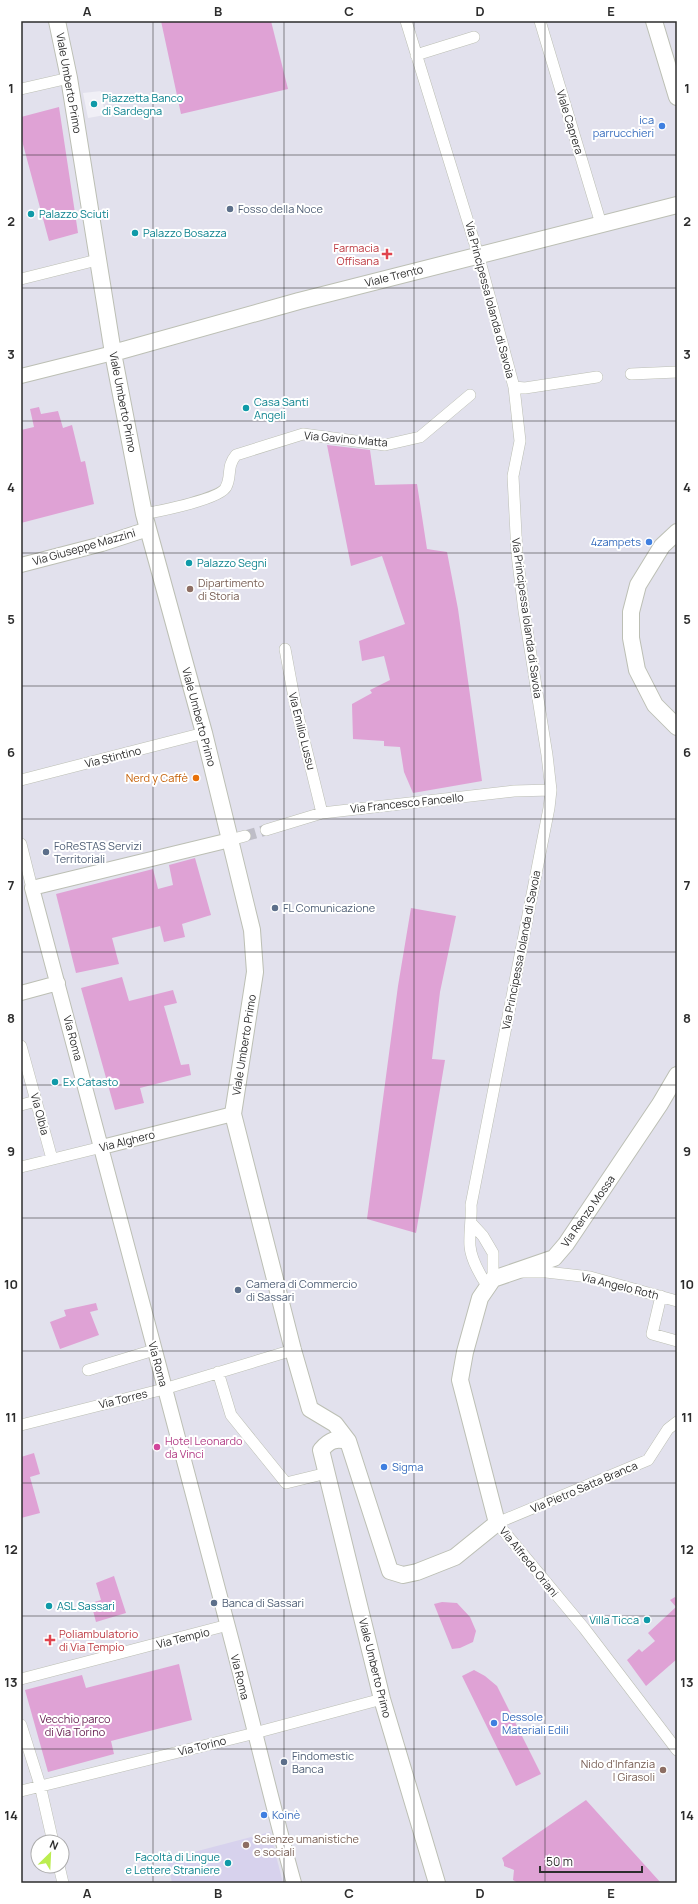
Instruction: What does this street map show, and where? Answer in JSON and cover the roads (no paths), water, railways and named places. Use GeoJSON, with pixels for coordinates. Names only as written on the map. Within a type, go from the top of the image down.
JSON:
{"type":"FeatureCollection","features":[{"type":"Feature","properties":{"kind":"main road","name":"Viale Umberto Primo"},"geometry":{"type":"LineString","coordinates":[[57,21],[69,78],[113,353],[146,522],[204,733],[238,838],[252,930],[256,972],[233,1114],[293,1350],[310,1409]]}},
{"type":"Feature","properties":{"kind":"main road"},"geometry":{"type":"LineString","coordinates":[[654,21],[677,97]]}},
{"type":"Feature","properties":{"kind":"main road","name":"Viale Trento"},"geometry":{"type":"LineString","coordinates":[[113,353],[299,301],[478,254],[677,205]]}},
{"type":"Feature","properties":{"kind":"main road"},"geometry":{"type":"LineString","coordinates":[[677,532],[662,546],[638,585],[631,612],[631,638],[637,670],[655,705],[677,727]]}},
{"type":"Feature","properties":{"kind":"main road","name":"Via Renzo Mossa"},"geometry":{"type":"LineString","coordinates":[[490,1283],[554,1258],[566,1244],[660,1104],[677,1075]]}},
{"type":"Feature","properties":{"kind":"main road"},"geometry":{"type":"LineString","coordinates":[[490,1283],[480,1298],[465,1352],[460,1380],[498,1523]]}},
{"type":"Feature","properties":{"kind":"main road","name":"Via Alfredo Oriani"},"geometry":{"type":"LineString","coordinates":[[310,1409],[336,1424],[348,1440],[390,1572],[403,1575],[417,1572],[455,1557],[498,1523]]}},
{"type":"Feature","properties":{"kind":"main road","name":"Viale Umberto Primo"},"geometry":{"type":"LineString","coordinates":[[348,1440],[332,1440],[328,1442],[321,1450],[382,1699],[437,1883]]}},
{"type":"Feature","properties":{"kind":"street","name":"Via Principessa Iolanda di Savoia"},"geometry":{"type":"LineString","coordinates":[[406,21],[478,254],[514,387],[520,441],[513,476],[517,554],[551,790],[549,808],[471,1205],[472,1224],[470,1247],[479,1274],[490,1283]]}},
{"type":"Feature","properties":{"kind":"street","name":"Viale Caprera"},"geometry":{"type":"LineString","coordinates":[[540,21],[600,224]]}},
{"type":"Feature","properties":{"kind":"street"},"geometry":{"type":"LineString","coordinates":[[416,55],[474,37]]}},
{"type":"Feature","properties":{"kind":"street"},"geometry":{"type":"LineString","coordinates":[[21,89],[69,78]]}},
{"type":"Feature","properties":{"kind":"street"},"geometry":{"type":"LineString","coordinates":[[21,279],[97,260]]}},
{"type":"Feature","properties":{"kind":"street"},"geometry":{"type":"LineString","coordinates":[[21,376],[113,353]]}},
{"type":"Feature","properties":{"kind":"street"},"geometry":{"type":"LineString","coordinates":[[631,374],[677,372]]}},
{"type":"Feature","properties":{"kind":"street"},"geometry":{"type":"LineString","coordinates":[[514,387],[525,388],[597,377]]}},
{"type":"Feature","properties":{"kind":"street","name":"Via Gavino Matta"},"geometry":{"type":"LineString","coordinates":[[146,522],[222,493],[227,487],[230,462],[236,455],[303,434],[385,444],[420,437],[470,395]]}},
{"type":"Feature","properties":{"kind":"street","name":"Via Giuseppe Mazzini"},"geometry":{"type":"LineString","coordinates":[[21,565],[102,544],[146,522]]}},
{"type":"Feature","properties":{"kind":"street","name":"Via Emilio Lussu"},"geometry":{"type":"LineString","coordinates":[[285,649],[295,703],[322,813]]}},
{"type":"Feature","properties":{"kind":"street","name":"Via Stintino"},"geometry":{"type":"LineString","coordinates":[[21,780],[204,733]]}},
{"type":"Feature","properties":{"kind":"street","name":"Via Francesco Fancello"},"geometry":{"type":"LineString","coordinates":[[266,830],[322,813],[514,791],[551,790]]}},
{"type":"Feature","properties":{"kind":"street"},"geometry":{"type":"LineString","coordinates":[[32,888],[238,838]]}},
{"type":"Feature","properties":{"kind":"street","name":"Via Roma"},"geometry":{"type":"LineString","coordinates":[[21,844],[102,1147],[164,1389],[228,1625],[294,1883]]}},
{"type":"Feature","properties":{"kind":"street"},"geometry":{"type":"LineString","coordinates":[[21,993],[58,983]]}},
{"type":"Feature","properties":{"kind":"street","name":"Via Olbia"},"geometry":{"type":"LineString","coordinates":[[21,1046],[52,1159]]}},
{"type":"Feature","properties":{"kind":"street"},"geometry":{"type":"LineString","coordinates":[[21,1105],[36,1101]]}},
{"type":"Feature","properties":{"kind":"street","name":"Via Alghero"},"geometry":{"type":"LineString","coordinates":[[21,1167],[233,1114]]}},
{"type":"Feature","properties":{"kind":"street"},"geometry":{"type":"LineString","coordinates":[[472,1224],[483,1236],[492,1253],[490,1283]]}},
{"type":"Feature","properties":{"kind":"street","name":"Via Angelo Roth"},"geometry":{"type":"LineString","coordinates":[[515,1272],[546,1272],[590,1277],[677,1301]]}},
{"type":"Feature","properties":{"kind":"street"},"geometry":{"type":"LineString","coordinates":[[661,1296],[652,1334],[677,1340]]}},
{"type":"Feature","properties":{"kind":"street"},"geometry":{"type":"LineString","coordinates":[[88,1370],[154,1350]]}},
{"type":"Feature","properties":{"kind":"street","name":"Via Torres"},"geometry":{"type":"LineString","coordinates":[[21,1425],[164,1389],[293,1350]]}},
{"type":"Feature","properties":{"kind":"street"},"geometry":{"type":"LineString","coordinates":[[218,1372],[231,1415],[286,1483],[327,1473]]}},
{"type":"Feature","properties":{"kind":"street","name":"Via Pietro Satta Branca"},"geometry":{"type":"LineString","coordinates":[[498,1523],[648,1460],[672,1425]]}},
{"type":"Feature","properties":{"kind":"street","name":"Via Alfredo Oriani"},"geometry":{"type":"LineString","coordinates":[[498,1523],[584,1628],[677,1750]]}},
{"type":"Feature","properties":{"kind":"street","name":"Via Tempio"},"geometry":{"type":"LineString","coordinates":[[21,1679],[228,1625]]}},
{"type":"Feature","properties":{"kind":"street","name":"Via Torino"},"geometry":{"type":"LineString","coordinates":[[21,1791],[255,1733],[382,1699]]}},
{"type":"Feature","properties":{"kind":"street"},"geometry":{"type":"LineString","coordinates":[[21,1725],[40,1786],[51,1834]]}},
{"type":"Feature","properties":{"kind":"tunnel"},"geometry":{"type":"LineString","coordinates":[[245,836],[266,830]]}},
{"type":"Feature","properties":{"kind":"place","name":"Piazzetta Banco di Sardegna"},"geometry":{"type":"Point","coordinates":[94,104]}},
{"type":"Feature","properties":{"kind":"place","name":"ica parrucchieri"},"geometry":{"type":"Point","coordinates":[662,126]}},
{"type":"Feature","properties":{"kind":"place","name":"Fosso della Noce"},"geometry":{"type":"Point","coordinates":[230,209]}},
{"type":"Feature","properties":{"kind":"place","name":"Palazzo Sciuti"},"geometry":{"type":"Point","coordinates":[31,214]}},
{"type":"Feature","properties":{"kind":"place","name":"Palazzo Bosazza"},"geometry":{"type":"Point","coordinates":[135,233]}},
{"type":"Feature","properties":{"kind":"place","name":"Farmacia Offisana"},"geometry":{"type":"Point","coordinates":[387,254]}},
{"type":"Feature","properties":{"kind":"place","name":"Casa Santi Angeli"},"geometry":{"type":"Point","coordinates":[246,408]}},
{"type":"Feature","properties":{"kind":"place","name":"4zampets"},"geometry":{"type":"Point","coordinates":[649,542]}},
{"type":"Feature","properties":{"kind":"place","name":"Palazzo Segni"},"geometry":{"type":"Point","coordinates":[189,563]}},
{"type":"Feature","properties":{"kind":"place","name":"Dipartimento di Storia"},"geometry":{"type":"Point","coordinates":[190,589]}},
{"type":"Feature","properties":{"kind":"place","name":"Nerd y Caffè"},"geometry":{"type":"Point","coordinates":[196,778]}},
{"type":"Feature","properties":{"kind":"place","name":"FoReSTAS Servizi Territoriali"},"geometry":{"type":"Point","coordinates":[46,852]}},
{"type":"Feature","properties":{"kind":"place","name":"FL Comunicazione"},"geometry":{"type":"Point","coordinates":[275,908]}},
{"type":"Feature","properties":{"kind":"place","name":"Ex Catasto"},"geometry":{"type":"Point","coordinates":[55,1082]}},
{"type":"Feature","properties":{"kind":"place","name":"Camera di Commercio di Sassari"},"geometry":{"type":"Point","coordinates":[238,1290]}},
{"type":"Feature","properties":{"kind":"place","name":"Hotel Leonardo da Vinci"},"geometry":{"type":"Point","coordinates":[157,1447]}},
{"type":"Feature","properties":{"kind":"place","name":"Sigma"},"geometry":{"type":"Point","coordinates":[384,1467]}},
{"type":"Feature","properties":{"kind":"place","name":"Banca di Sassari"},"geometry":{"type":"Point","coordinates":[214,1603]}},
{"type":"Feature","properties":{"kind":"place","name":"ASL Sassari"},"geometry":{"type":"Point","coordinates":[49,1606]}},
{"type":"Feature","properties":{"kind":"place","name":"Villa Ticca"},"geometry":{"type":"Point","coordinates":[647,1620]}},
{"type":"Feature","properties":{"kind":"place","name":"Poliambulatorio di Via Tempio"},"geometry":{"type":"Point","coordinates":[50,1640]}},
{"type":"Feature","properties":{"kind":"place","name":"Dessole Materiali Edili"},"geometry":{"type":"Point","coordinates":[494,1723]}},
{"type":"Feature","properties":{"kind":"place","name":"Findomestic Banca"},"geometry":{"type":"Point","coordinates":[284,1762]}},
{"type":"Feature","properties":{"kind":"place","name":"Nido d'Infanzia I Girasoli"},"geometry":{"type":"Point","coordinates":[663,1770]}},
{"type":"Feature","properties":{"kind":"place","name":"Koinè"},"geometry":{"type":"Point","coordinates":[264,1815]}},
{"type":"Feature","properties":{"kind":"place","name":"Scienze umanistiche e sociali"},"geometry":{"type":"Point","coordinates":[246,1845]}},
{"type":"Feature","properties":{"kind":"place","name":"Facoltà di Lingue e Lettere Straniere"},"geometry":{"type":"Point","coordinates":[228,1863]}},
{"type":"Feature","properties":{"kind":"park label","name":"Vecchio parco di Via Torino"},"geometry":{"type":"Point","coordinates":[75,1725]}}]}
